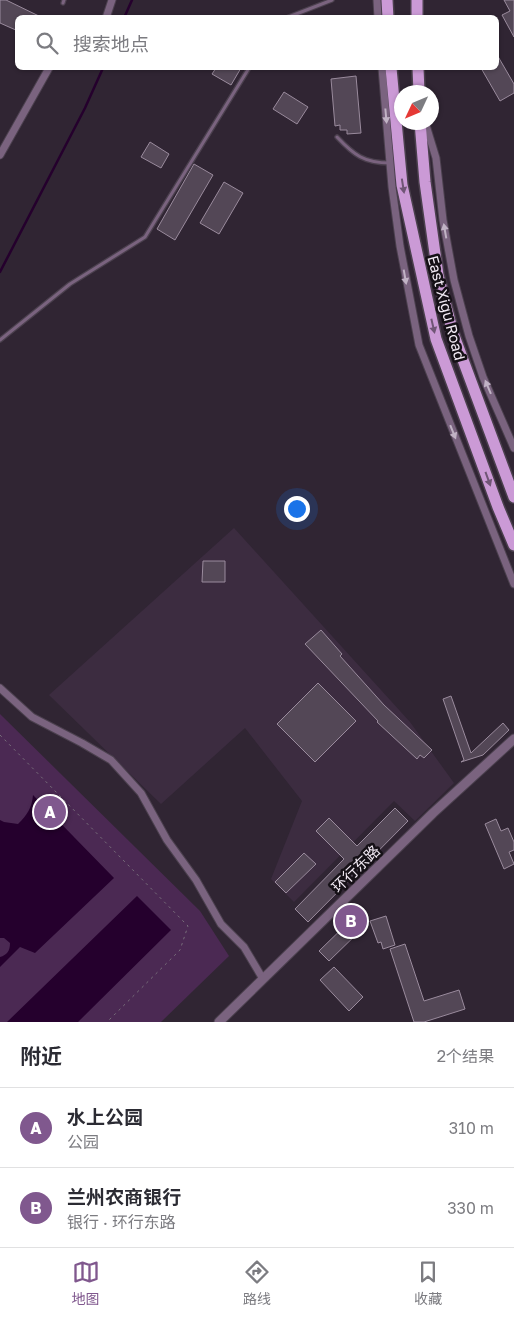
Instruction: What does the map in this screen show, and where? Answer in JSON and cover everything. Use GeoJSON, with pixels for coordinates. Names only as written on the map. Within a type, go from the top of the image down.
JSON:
{"type":"FeatureCollection","features":[{"type":"Feature","properties":{"kind":"main road"},"geometry":{"type":"LineString","coordinates":[[387,0],[388,15]]}},
{"type":"Feature","properties":{"kind":"main road"},"geometry":{"type":"LineString","coordinates":[[417,0],[417,15]]}},
{"type":"Feature","properties":{"kind":"main road","name":"East Xigu Road"},"geometry":{"type":"LineString","coordinates":[[391,70],[395,162],[402,185],[436,339],[498,507],[514,545]]}},
{"type":"Feature","properties":{"kind":"main road"},"geometry":{"type":"LineString","coordinates":[[418,70],[418,85]]}},
{"type":"Feature","properties":{"kind":"main road","name":"East Xigu Road"},"geometry":{"type":"LineString","coordinates":[[421,130],[425,182],[438,275],[453,333],[514,497]]}},
{"type":"Feature","properties":{"kind":"street"},"geometry":{"type":"LineString","coordinates":[[107,15],[112,0]]}},
{"type":"Feature","properties":{"kind":"street"},"geometry":{"type":"LineString","coordinates":[[377,0],[378,15]]}},
{"type":"Feature","properties":{"kind":"street"},"geometry":{"type":"LineString","coordinates":[[0,155],[48,70]]}},
{"type":"Feature","properties":{"kind":"street"},"geometry":{"type":"LineString","coordinates":[[382,70],[395,162],[400,246],[419,344],[514,584]]}},
{"type":"Feature","properties":{"kind":"street"},"geometry":{"type":"LineString","coordinates":[[427,130],[436,158],[454,280],[469,336],[483,377],[514,448]]}},
{"type":"Feature","properties":{"kind":"street"},"geometry":{"type":"LineString","coordinates":[[0,688],[32,717],[111,760],[141,793],[167,840],[196,880],[221,924],[244,947],[263,979]]}},
{"type":"Feature","properties":{"kind":"street","name":"环行东路"},"geometry":{"type":"LineString","coordinates":[[219,1022],[433,813],[514,739]]}},
{"type":"Feature","properties":{"kind":"lane"},"geometry":{"type":"LineString","coordinates":[[294,15],[332,0]]}},
{"type":"Feature","properties":{"kind":"lane"},"geometry":{"type":"LineString","coordinates":[[0,340],[70,284],[144,237],[248,70]]}},
{"type":"Feature","properties":{"kind":"lane"},"geometry":{"type":"LineString","coordinates":[[337,137],[360,158],[377,163],[395,162]]}},
{"type":"Feature","properties":{"kind":"lane"},"geometry":{"type":"LineString","coordinates":[[422,279],[438,275]]}},
{"type":"Feature","properties":{"kind":"path"},"geometry":{"type":"LineString","coordinates":[[0,735],[188,926],[180,950],[107,1022]]}},
{"type":"Feature","properties":{"kind":"shaded area"},"geometry":{"type":"Polygon","coordinates":[[[234,528],[410,722],[454,783],[415,821],[394,801],[294,902],[271,879],[302,801],[245,728],[161,804],[49,695],[234,528]]]}},
{"type":"Feature","properties":{"kind":"shaded area"},"geometry":{"type":"Polygon","coordinates":[[[0,714],[200,911],[229,956],[161,1022],[0,1022],[0,714]]]}},
{"type":"Feature","properties":{"kind":"shaded area"},"geometry":{"type":"Polygon","coordinates":[[[33,795],[114,878],[35,953],[20,947],[0,967],[0,957],[8,952],[10,943],[4,938],[0,938],[0,820],[18,824],[29,811],[33,795]]]}},
{"type":"Feature","properties":{"kind":"shaded area"},"geometry":{"type":"Polygon","coordinates":[[[137,896],[171,930],[78,1022],[7,1022],[137,896]]]}},
{"type":"Feature","properties":{"kind":"building"},"geometry":{"type":"Polygon","coordinates":[[[0,0],[6,0],[37,15],[15,15],[15,30],[0,23],[0,0]]]}},
{"type":"Feature","properties":{"kind":"building"},"geometry":{"type":"Polygon","coordinates":[[[504,0],[514,0],[514,37],[502,15],[510,11],[504,0]]]}},
{"type":"Feature","properties":{"kind":"building"},"geometry":{"type":"Polygon","coordinates":[[[499,58],[514,84],[514,93],[500,101],[482,70],[499,70],[499,58]]]}},
{"type":"Feature","properties":{"kind":"building"},"geometry":{"type":"Polygon","coordinates":[[[215,70],[240,70],[231,85],[212,74],[215,70]]]}},
{"type":"Feature","properties":{"kind":"building"},"geometry":{"type":"Polygon","coordinates":[[[356,76],[361,133],[347,134],[347,130],[340,130],[340,125],[335,126],[331,79],[356,76]]]}},
{"type":"Feature","properties":{"kind":"building"},"geometry":{"type":"Polygon","coordinates":[[[284,92],[308,107],[297,124],[273,109],[284,92]]]}},
{"type":"Feature","properties":{"kind":"building"},"geometry":{"type":"Polygon","coordinates":[[[150,142],[169,154],[161,168],[141,157],[150,142]]]}},
{"type":"Feature","properties":{"kind":"building"},"geometry":{"type":"Polygon","coordinates":[[[194,164],[213,175],[175,240],[157,229],[194,164]]]}},
{"type":"Feature","properties":{"kind":"building"},"geometry":{"type":"Polygon","coordinates":[[[224,182],[243,193],[219,234],[200,223],[224,182]]]}},
{"type":"Feature","properties":{"kind":"building"},"geometry":{"type":"Polygon","coordinates":[[[203,561],[225,561],[225,582],[202,582],[203,561]]]}},
{"type":"Feature","properties":{"kind":"building"},"geometry":{"type":"Polygon","coordinates":[[[321,630],[342,654],[340,656],[384,705],[432,750],[424,758],[420,755],[417,759],[377,722],[305,644],[321,630]]]}},
{"type":"Feature","properties":{"kind":"building"},"geometry":{"type":"Polygon","coordinates":[[[318,683],[356,721],[315,762],[277,724],[318,683]]]}},
{"type":"Feature","properties":{"kind":"building"},"geometry":{"type":"Polygon","coordinates":[[[451,696],[471,753],[503,723],[509,730],[483,755],[461,762],[464,760],[443,699],[451,696]]]}},
{"type":"Feature","properties":{"kind":"building"},"geometry":{"type":"Polygon","coordinates":[[[395,808],[408,821],[308,922],[295,909],[344,859],[316,831],[329,818],[357,846],[395,808]]]}},
{"type":"Feature","properties":{"kind":"building"},"geometry":{"type":"Polygon","coordinates":[[[496,819],[501,831],[508,828],[514,842],[514,850],[509,852],[514,864],[504,869],[485,824],[496,819]]]}},
{"type":"Feature","properties":{"kind":"building"},"geometry":{"type":"Polygon","coordinates":[[[304,853],[316,864],[286,893],[275,882],[304,853]]]}},
{"type":"Feature","properties":{"kind":"building"},"geometry":{"type":"Polygon","coordinates":[[[386,916],[395,945],[383,949],[381,942],[378,943],[370,921],[386,916]]]}},
{"type":"Feature","properties":{"kind":"building"},"geometry":{"type":"Polygon","coordinates":[[[354,917],[364,927],[329,961],[319,951],[354,917]]]}},
{"type":"Feature","properties":{"kind":"building"},"geometry":{"type":"Polygon","coordinates":[[[405,944],[424,1001],[459,990],[465,1009],[424,1022],[414,1022],[390,949],[405,944]]]}},
{"type":"Feature","properties":{"kind":"building"},"geometry":{"type":"Polygon","coordinates":[[[334,967],[363,997],[349,1011],[320,980],[334,967]]]}},
{"type":"Feature","properties":{"kind":"waterway"},"geometry":{"type":"LineString","coordinates":[[125,15],[132,0]]}},
{"type":"Feature","properties":{"kind":"waterway"},"geometry":{"type":"LineString","coordinates":[[0,272],[85,108],[102,70]]}},
{"type":"Feature","properties":{"kind":"place","name":"水上公园"},"geometry":{"type":"Point","coordinates":[50,812]}},
{"type":"Feature","properties":{"kind":"place","name":"兰州农商银行"},"geometry":{"type":"Point","coordinates":[351,921]}}]}
